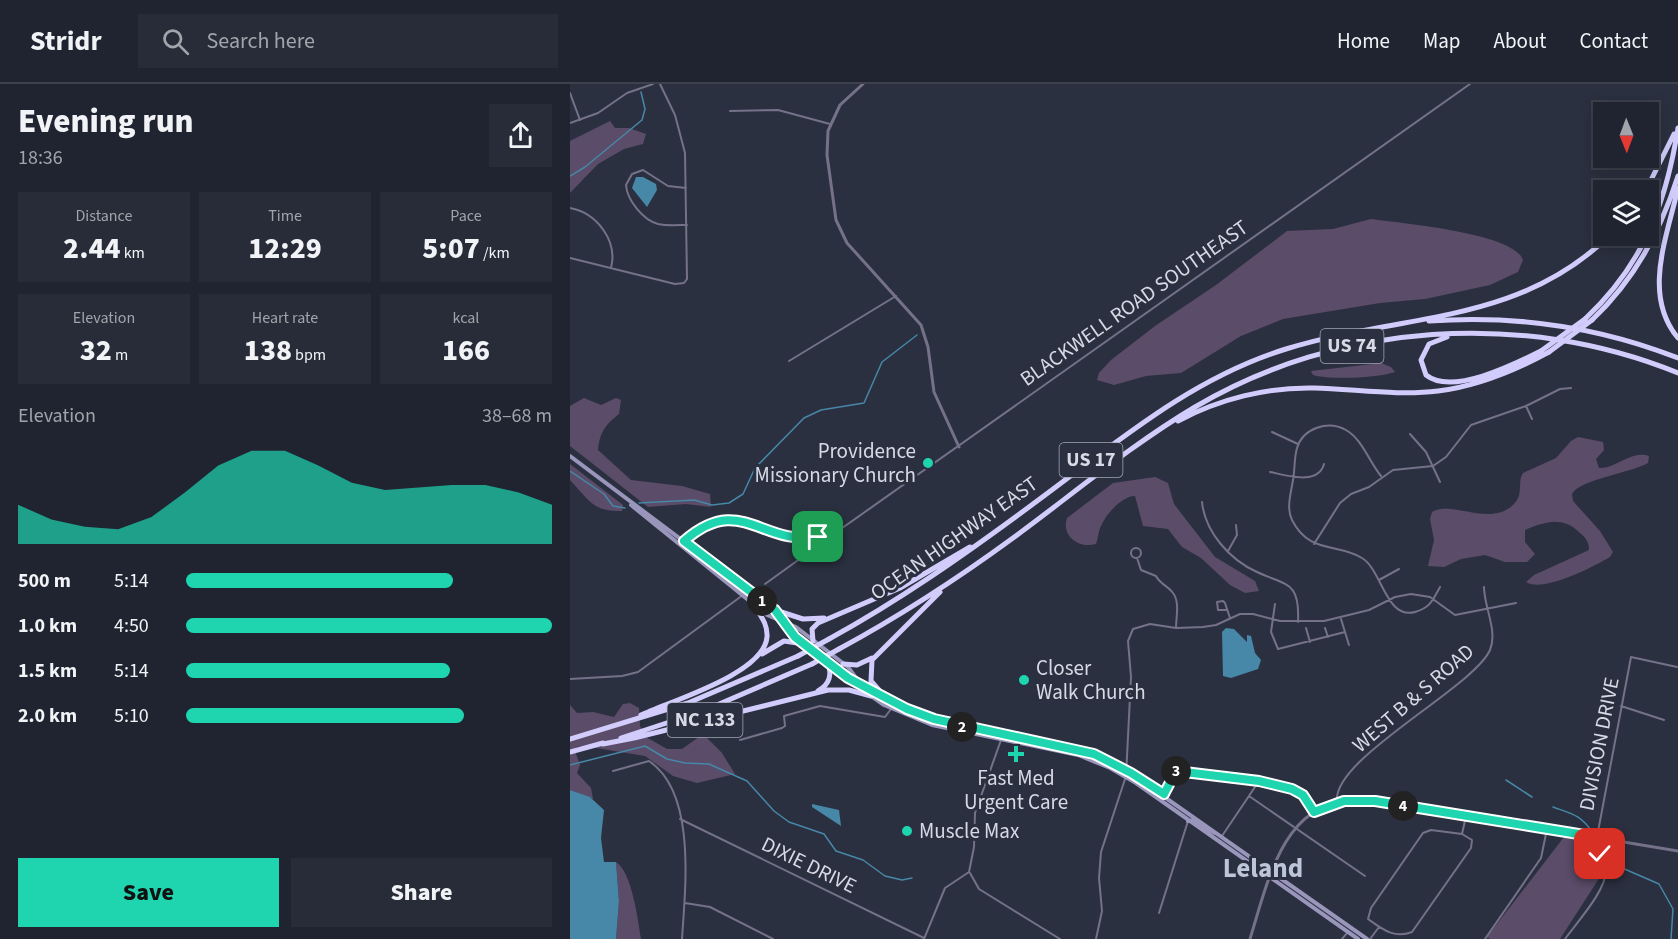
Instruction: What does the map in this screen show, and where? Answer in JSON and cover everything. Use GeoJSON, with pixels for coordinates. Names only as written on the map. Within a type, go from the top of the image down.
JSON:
{"type":"FeatureCollection","features":[{"type":"Feature","properties":{"kind":"highway"},"geometry":{"type":"LineString","coordinates":[[1652,180],[1678,126]]}},
{"type":"Feature","properties":{"kind":"highway"},"geometry":{"type":"LineString","coordinates":[[1479,333],[1433,341],[1421,355],[1424,372],[1438,382],[1458,382],[1506,367],[1541,351],[1589,320],[1621,282],[1647,240],[1662,197],[1678,126]]}},
{"type":"Feature","properties":{"kind":"highway"},"geometry":{"type":"LineString","coordinates":[[1147,438],[1199,411],[1247,396],[1296,389],[1394,393],[1438,391],[1504,375],[1550,352],[1622,289],[1646,254],[1662,223],[1678,176]]}},
{"type":"Feature","properties":{"kind":"highway"},"geometry":{"type":"LineString","coordinates":[[1678,188],[1660,265],[1658,286],[1664,313],[1678,338]]}},
{"type":"Feature","properties":{"kind":"highway"},"geometry":{"type":"LineString","coordinates":[[1376,326],[1467,312],[1514,298],[1561,274],[1596,246]]}},
{"type":"Feature","properties":{"kind":"highway","name":"US 74"},"geometry":{"type":"LineString","coordinates":[[1376,326],[1455,320],[1541,324],[1607,336],[1678,358]]}},
{"type":"Feature","properties":{"kind":"highway","name":"OCEAN HIGHWAY EAST"},"geometry":{"type":"LineString","coordinates":[[570,739],[626,723],[719,691],[798,656],[933,578],[1126,433],[1195,391],[1260,358],[1329,337],[1376,326]]}},
{"type":"Feature","properties":{"kind":"highway","name":"US 74"},"geometry":{"type":"LineString","coordinates":[[1147,438],[1219,394],[1300,360],[1380,341],[1425,335],[1479,333],[1529,336],[1578,343],[1620,353],[1678,373]]}},
{"type":"Feature","properties":{"kind":"highway","name":"OCEAN HIGHWAY EAST"},"geometry":{"type":"LineString","coordinates":[[570,752],[603,744],[712,707],[812,664],[911,608],[974,565],[1147,438]]}},
{"type":"Feature","properties":{"kind":"highway"},"geometry":{"type":"LineString","coordinates":[[813,641],[814,625],[900,588],[994,532]]}},
{"type":"Feature","properties":{"kind":"highway"},"geometry":{"type":"LineString","coordinates":[[843,663],[857,665],[875,655],[938,594],[974,565]]}},
{"type":"Feature","properties":{"kind":"highway"},"geometry":{"type":"LineString","coordinates":[[753,603],[765,623],[767,633],[765,646],[759,656]]}},
{"type":"Feature","properties":{"kind":"highway"},"geometry":{"type":"LineString","coordinates":[[775,610],[803,619],[831,616]]}},
{"type":"Feature","properties":{"kind":"highway"},"geometry":{"type":"LineString","coordinates":[[759,656],[779,643],[790,641],[804,644]]}},
{"type":"Feature","properties":{"kind":"highway"},"geometry":{"type":"LineString","coordinates":[[875,655],[870,669],[871,681],[885,697]]}},
{"type":"Feature","properties":{"kind":"highway","name":"NC 133"},"geometry":{"type":"LineString","coordinates":[[626,723],[705,688],[759,656]]}},
{"type":"Feature","properties":{"kind":"highway","name":"NC 133"},"geometry":{"type":"LineString","coordinates":[[603,744],[822,689],[828,683],[830,673],[828,662]]}},
{"type":"Feature","properties":{"kind":"highway"},"geometry":{"type":"LineString","coordinates":[[808,694],[842,689],[870,696]]}},
{"type":"Feature","properties":{"kind":"main road"},"geometry":{"type":"LineString","coordinates":[[570,456],[775,610],[791,634],[844,677],[916,713],[946,723]]}},
{"type":"Feature","properties":{"kind":"main road"},"geometry":{"type":"LineString","coordinates":[[683,543],[770,617],[796,627],[843,663],[870,696],[891,709],[932,725],[1078,755],[1126,776],[1358,939]]}},
{"type":"Feature","properties":{"kind":"main road"},"geometry":{"type":"LineString","coordinates":[[891,709],[926,720],[1078,750],[1127,770],[1369,939]]}},
{"type":"Feature","properties":{"kind":"main road"},"geometry":{"type":"LineString","coordinates":[[1188,821],[1193,820],[1225,837]]}},
{"type":"Feature","properties":{"kind":"street"},"geometry":{"type":"LineString","coordinates":[[570,123],[607,108],[627,93],[652,84]]}},
{"type":"Feature","properties":{"kind":"street"},"geometry":{"type":"LineString","coordinates":[[570,258],[675,284],[684,283],[688,276],[686,156],[675,115],[660,84]]}},
{"type":"Feature","properties":{"kind":"street"},"geometry":{"type":"LineString","coordinates":[[863,84],[840,105],[830,124],[828,155],[838,227],[855,253],[921,325],[928,347],[934,392],[959,447]]}},
{"type":"Feature","properties":{"kind":"street","name":"BLACKWELL ROAD SOUTHEAST"},"geometry":{"type":"LineString","coordinates":[[683,543],[708,524],[729,519],[749,522],[784,536],[812,538],[832,534],[843,528],[1470,84]]}},
{"type":"Feature","properties":{"kind":"street"},"geometry":{"type":"LineString","coordinates":[[570,93],[580,120]]}},
{"type":"Feature","properties":{"kind":"street"},"geometry":{"type":"LineString","coordinates":[[730,111],[777,110],[830,124]]}},
{"type":"Feature","properties":{"kind":"street"},"geometry":{"type":"LineString","coordinates":[[686,188],[668,186],[643,170],[632,174],[626,185],[633,203],[648,220],[659,224],[687,225]]}},
{"type":"Feature","properties":{"kind":"street"},"geometry":{"type":"LineString","coordinates":[[570,208],[585,212],[598,222],[613,253],[611,268]]}},
{"type":"Feature","properties":{"kind":"street"},"geometry":{"type":"LineString","coordinates":[[789,360],[896,296]]}},
{"type":"Feature","properties":{"kind":"street"},"geometry":{"type":"LineString","coordinates":[[1314,544],[1344,499],[1372,485],[1394,470],[1433,466],[1446,457],[1472,425],[1526,406],[1560,389],[1571,388]]}},
{"type":"Feature","properties":{"kind":"street"},"geometry":{"type":"LineString","coordinates":[[1526,406],[1532,419]]}},
{"type":"Feature","properties":{"kind":"street"},"geometry":{"type":"LineString","coordinates":[[1382,477],[1357,440],[1342,428],[1333,425],[1318,427],[1306,434],[1298,444],[1291,516],[1296,527],[1314,544],[1359,556],[1370,565],[1390,600],[1400,611],[1409,613],[1425,609],[1440,587]]}},
{"type":"Feature","properties":{"kind":"street"},"geometry":{"type":"LineString","coordinates":[[1272,432],[1298,444]]}},
{"type":"Feature","properties":{"kind":"street"},"geometry":{"type":"LineString","coordinates":[[1410,434],[1424,448],[1440,482]]}},
{"type":"Feature","properties":{"kind":"street"},"geometry":{"type":"LineString","coordinates":[[1270,472],[1294,476],[1316,475],[1324,464]]}},
{"type":"Feature","properties":{"kind":"street"},"geometry":{"type":"LineString","coordinates":[[1202,502],[1212,534],[1228,551],[1250,568],[1288,585],[1297,598],[1298,622]]}},
{"type":"Feature","properties":{"kind":"street"},"geometry":{"type":"LineString","coordinates":[[1228,551],[1237,535],[1236,525]]}},
{"type":"Feature","properties":{"kind":"street"},"geometry":{"type":"LineString","coordinates":[[765,584],[808,553],[812,538]]}},
{"type":"Feature","properties":{"kind":"street"},"geometry":{"type":"LineString","coordinates":[[1137,558],[1140,570],[1156,576],[1159,582],[1173,593],[1176,602],[1176,628]]}},
{"type":"Feature","properties":{"kind":"street"},"geometry":{"type":"LineString","coordinates":[[1379,580],[1399,569]]}},
{"type":"Feature","properties":{"kind":"street","name":"WEST B & S ROAD"},"geometry":{"type":"LineString","coordinates":[[1337,802],[1338,790],[1382,742],[1463,678],[1487,655],[1492,637],[1484,587]]}},
{"type":"Feature","properties":{"kind":"street"},"geometry":{"type":"LineString","coordinates":[[1096,939],[1102,911],[1099,878],[1101,852],[1127,770],[1131,677],[1129,637],[1133,629],[1144,624],[1176,628],[1216,625],[1230,618],[1253,614],[1272,620],[1318,622],[1373,609],[1390,600],[1411,594],[1433,599],[1455,615],[1516,603]]}},
{"type":"Feature","properties":{"kind":"street"},"geometry":{"type":"LineString","coordinates":[[570,679],[622,676],[638,672],[743,595]]}},
{"type":"Feature","properties":{"kind":"street"},"geometry":{"type":"LineString","coordinates":[[1275,604],[1272,639],[1278,649],[1345,632]]}},
{"type":"Feature","properties":{"kind":"street"},"geometry":{"type":"LineString","coordinates":[[1227,610],[1230,618]]}},
{"type":"Feature","properties":{"kind":"street"},"geometry":{"type":"LineString","coordinates":[[1340,617],[1349,645]]}},
{"type":"Feature","properties":{"kind":"street"},"geometry":{"type":"LineString","coordinates":[[1306,628],[1310,642]]}},
{"type":"Feature","properties":{"kind":"street"},"geometry":{"type":"LineString","coordinates":[[1325,628],[1328,637]]}},
{"type":"Feature","properties":{"kind":"street","name":"DIVISION DRIVE"},"geometry":{"type":"LineString","coordinates":[[1597,837],[1631,657],[1677,667]]}},
{"type":"Feature","properties":{"kind":"street"},"geometry":{"type":"LineString","coordinates":[[740,740],[782,728],[785,726],[784,716],[820,706],[885,717],[891,709]]}},
{"type":"Feature","properties":{"kind":"street"},"geometry":{"type":"LineString","coordinates":[[1621,706],[1664,720]]}},
{"type":"Feature","properties":{"kind":"street"},"geometry":{"type":"LineString","coordinates":[[924,938],[945,888],[969,872],[974,847],[975,813],[1003,735]]}},
{"type":"Feature","properties":{"kind":"street"},"geometry":{"type":"LineString","coordinates":[[613,771],[646,762],[652,763],[673,793],[680,819],[686,867],[682,939]]}},
{"type":"Feature","properties":{"kind":"street"},"geometry":{"type":"LineString","coordinates":[[1164,794],[1172,775],[1178,770],[1259,781],[1292,789],[1303,795],[1314,812]]}},
{"type":"Feature","properties":{"kind":"street"},"geometry":{"type":"LineString","coordinates":[[1225,837],[1259,781]]}},
{"type":"Feature","properties":{"kind":"street"},"geometry":{"type":"LineString","coordinates":[[1249,796],[1365,876]]}},
{"type":"Feature","properties":{"kind":"street"},"geometry":{"type":"LineString","coordinates":[[1250,939],[1268,877],[1294,829],[1314,812],[1337,802],[1368,800],[1678,851]]}},
{"type":"Feature","properties":{"kind":"street"},"geometry":{"type":"LineString","coordinates":[[1462,834],[1466,816]]}},
{"type":"Feature","properties":{"kind":"street","name":"DIXIE DRIVE"},"geometry":{"type":"LineString","coordinates":[[680,819],[924,938]]}},
{"type":"Feature","properties":{"kind":"street"},"geometry":{"type":"LineString","coordinates":[[1159,913],[1188,821]]}},
{"type":"Feature","properties":{"kind":"street"},"geometry":{"type":"LineString","coordinates":[[1487,938],[1541,858],[1547,829]]}},
{"type":"Feature","properties":{"kind":"street"},"geometry":{"type":"LineString","coordinates":[[1431,830],[1462,834],[1472,840],[1471,848],[1412,932],[1404,936],[1393,936],[1368,919],[1368,914],[1423,833],[1431,830]]}},
{"type":"Feature","properties":{"kind":"street"},"geometry":{"type":"LineString","coordinates":[[1565,939],[1602,887],[1605,865],[1596,846],[1597,837]]}},
{"type":"Feature","properties":{"kind":"street"},"geometry":{"type":"LineString","coordinates":[[969,872],[982,891],[1060,939]]}},
{"type":"Feature","properties":{"kind":"street"},"geometry":{"type":"LineString","coordinates":[[684,903],[710,907],[773,939]]}},
{"type":"Feature","properties":{"kind":"street"},"geometry":{"type":"LineString","coordinates":[[1369,939],[1379,927]]}},
{"type":"Feature","properties":{"kind":"street"},"geometry":{"type":"LineString","coordinates":[[1342,939],[1348,932]]}},
{"type":"Feature","properties":{"kind":"shaded area"},"geometry":{"type":"Polygon","coordinates":[[[610,121],[615,128],[629,128],[646,134],[643,144],[624,149],[598,164],[570,193],[570,141],[610,121]]]}},
{"type":"Feature","properties":{"kind":"shaded area"},"geometry":{"type":"Polygon","coordinates":[[[1371,219],[1479,236],[1515,251],[1523,260],[1518,272],[1490,285],[1425,299],[1380,303],[1283,319],[1241,336],[1181,373],[1146,376],[1114,385],[1097,380],[1099,373],[1111,360],[1287,231],[1333,229],[1371,219]]]}},
{"type":"Feature","properties":{"kind":"shaded area"},"geometry":{"type":"Polygon","coordinates":[[[1381,363],[1391,367],[1395,372],[1377,376],[1342,378],[1321,377],[1313,375],[1311,371],[1381,363]]]}},
{"type":"Feature","properties":{"kind":"shaded area"},"geometry":{"type":"Polygon","coordinates":[[[584,398],[601,405],[616,398],[621,400],[619,414],[604,429],[598,450],[631,480],[682,486],[710,494],[711,507],[686,504],[648,507],[570,446],[570,406],[584,398]]]}},
{"type":"Feature","properties":{"kind":"shaded area"},"geometry":{"type":"Polygon","coordinates":[[[1578,437],[1603,442],[1604,450],[1596,459],[1599,468],[1611,466],[1636,455],[1649,456],[1648,463],[1640,467],[1595,480],[1572,494],[1573,501],[1600,531],[1613,552],[1610,557],[1556,582],[1534,584],[1526,582],[1534,575],[1589,550],[1585,538],[1574,528],[1561,522],[1554,522],[1525,530],[1525,542],[1535,554],[1527,562],[1505,562],[1485,555],[1461,559],[1444,567],[1428,566],[1434,540],[1430,519],[1432,512],[1440,509],[1483,514],[1504,511],[1517,500],[1523,473],[1556,458],[1571,441],[1578,437]]]}},
{"type":"Feature","properties":{"kind":"shaded area"},"geometry":{"type":"Polygon","coordinates":[[[570,464],[623,505],[622,511],[598,507],[587,499],[570,480],[570,464]]]}},
{"type":"Feature","properties":{"kind":"shaded area"},"geometry":{"type":"Polygon","coordinates":[[[1155,477],[1168,483],[1174,504],[1215,557],[1255,581],[1259,591],[1245,593],[1230,585],[1201,558],[1182,547],[1168,529],[1143,526],[1135,496],[1120,502],[1111,511],[1101,526],[1096,544],[1083,545],[1069,535],[1067,518],[1113,483],[1155,477]]]}},
{"type":"Feature","properties":{"kind":"shaded area"},"geometry":{"type":"Polygon","coordinates":[[[630,703],[639,708],[640,726],[646,737],[667,749],[682,749],[703,734],[722,753],[735,774],[697,783],[673,776],[645,756],[584,746],[577,747],[575,751],[580,765],[577,773],[591,788],[593,799],[570,790],[570,705],[577,713],[593,712],[614,717],[623,704],[630,703]]]}},
{"type":"Feature","properties":{"kind":"shaded area"},"geometry":{"type":"Polygon","coordinates":[[[1564,837],[1620,846],[1560,939],[1490,939],[1487,937],[1564,837]]]}},
{"type":"Feature","properties":{"kind":"shaded area"},"geometry":{"type":"Polygon","coordinates":[[[616,862],[622,867],[630,886],[641,939],[616,939],[619,901],[616,862]]]}},
{"type":"Feature","properties":{"kind":"water"},"geometry":{"type":"Polygon","coordinates":[[[636,177],[643,177],[656,184],[657,190],[647,207],[632,188],[636,177]]]}},
{"type":"Feature","properties":{"kind":"water"},"geometry":{"type":"Polygon","coordinates":[[[1226,628],[1234,629],[1247,642],[1247,635],[1251,636],[1255,653],[1261,660],[1258,669],[1231,678],[1223,676],[1222,632],[1226,628]]]}},
{"type":"Feature","properties":{"kind":"water"},"geometry":{"type":"Polygon","coordinates":[[[570,790],[590,797],[604,810],[601,838],[604,862],[616,862],[619,901],[616,939],[570,939],[570,790]]]}},
{"type":"Feature","properties":{"kind":"water"},"geometry":{"type":"Polygon","coordinates":[[[812,804],[839,810],[841,826],[812,807],[812,804]]]}},
{"type":"Feature","properties":{"kind":"waterway"},"geometry":{"type":"LineString","coordinates":[[570,176],[585,167],[642,120],[645,109],[641,92]]}},
{"type":"Feature","properties":{"kind":"waterway"},"geometry":{"type":"LineString","coordinates":[[639,503],[694,500],[712,505],[729,503],[743,494],[755,468],[804,418],[821,410],[864,403],[882,362],[917,335]]}},
{"type":"Feature","properties":{"kind":"waterway"},"geometry":{"type":"LineString","coordinates":[[570,471],[604,494],[613,506],[625,508]]}},
{"type":"Feature","properties":{"kind":"waterway"},"geometry":{"type":"LineString","coordinates":[[570,765],[645,746],[667,759],[685,763],[709,764],[747,781],[774,811],[789,822],[824,834],[836,851],[863,860],[885,876],[902,880],[912,878]]}},
{"type":"Feature","properties":{"kind":"waterway"},"geometry":{"type":"LineString","coordinates":[[1506,780],[1532,797]]}},
{"type":"Feature","properties":{"kind":"waterway"},"geometry":{"type":"LineString","coordinates":[[1553,807],[1580,818],[1592,832]]}},
{"type":"Feature","properties":{"kind":"waterway"},"geometry":{"type":"LineString","coordinates":[[1598,841],[1613,864],[1659,884],[1673,909],[1671,939]]}},
{"type":"Feature","properties":{"kind":"place","name":"Providence Missionary Church"},"geometry":{"type":"Point","coordinates":[928,463]}},
{"type":"Feature","properties":{"kind":"place","name":"Closer Walk Church"},"geometry":{"type":"Point","coordinates":[1024,680]}},
{"type":"Feature","properties":{"kind":"place","name":"Fast Med Urgent Care"},"geometry":{"type":"Point","coordinates":[1016,754]}},
{"type":"Feature","properties":{"kind":"place","name":"Muscle Max"},"geometry":{"type":"Point","coordinates":[907,831]}},
{"type":"Feature","properties":{"kind":"district","name":"Leland"},"geometry":{"type":"Point","coordinates":[1263,868]}},
{"type":"Feature","properties":{"kind":"route"},"geometry":{"type":"LineString","coordinates":[[818,537],[792,538],[749,522],[729,519],[712,522],[684,541],[775,610],[795,637],[844,677],[924,716],[986,732],[1086,752],[1123,768],[1164,794],[1174,772],[1182,770],[1200,772],[1276,784],[1292,789],[1303,795],[1314,812],[1337,802],[1360,799],[1375,801],[1597,837],[1596,846],[1600,854]]}}]}
